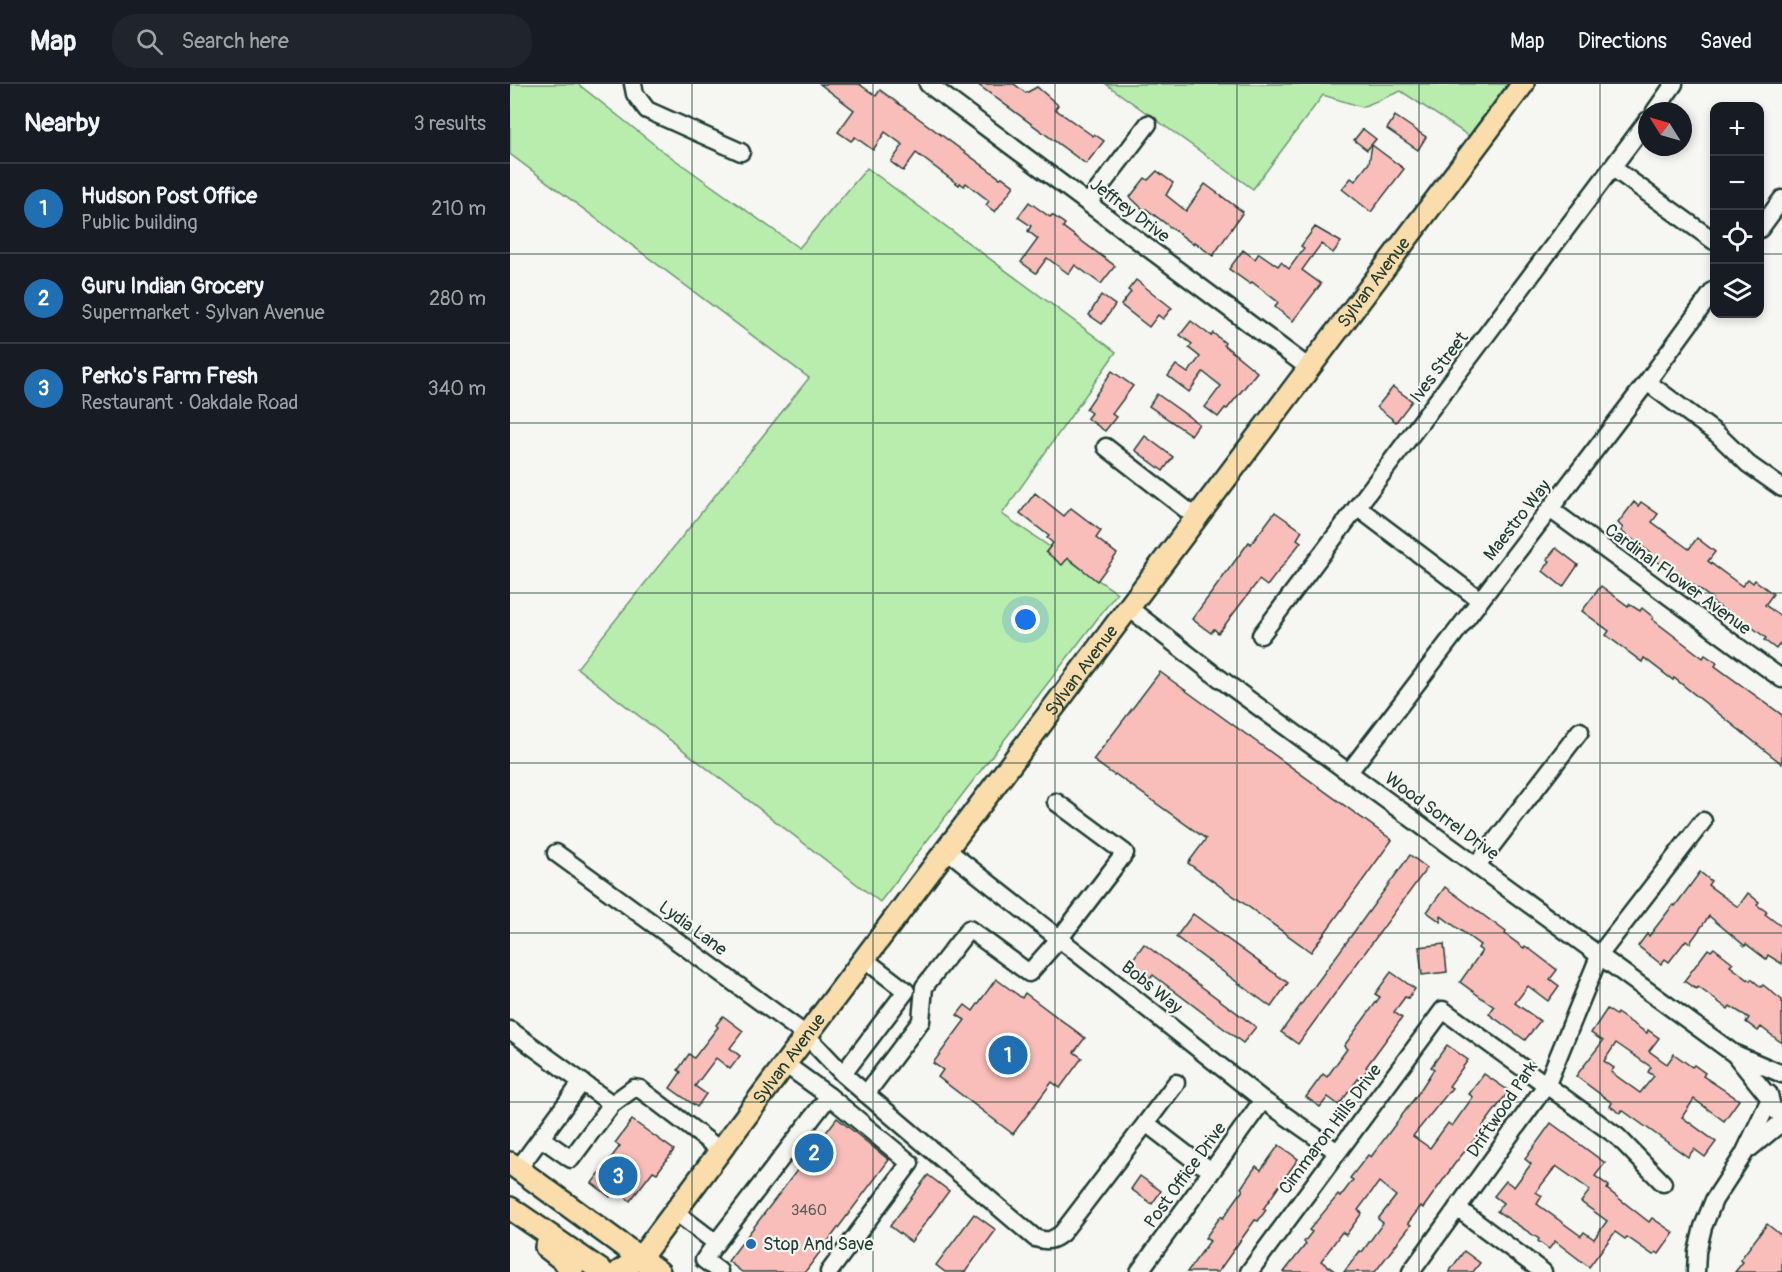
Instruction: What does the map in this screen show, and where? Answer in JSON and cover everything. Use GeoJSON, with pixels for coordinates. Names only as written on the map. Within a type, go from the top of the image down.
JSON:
{"type":"FeatureCollection","features":[{"type":"Feature","properties":{"kind":"main road","name":"Sylvan Avenue"},"geometry":{"type":"LineString","coordinates":[[619,1272],[640,1265],[674,1211],[1523,84]]}},
{"type":"Feature","properties":{"kind":"main road"},"geometry":{"type":"LineString","coordinates":[[514,1166],[640,1265],[659,1272]]}},
{"type":"Feature","properties":{"kind":"main road"},"geometry":{"type":"LineString","coordinates":[[517,1213],[545,1246],[564,1261],[572,1272]]}},
{"type":"Feature","properties":{"kind":"main road"},"geometry":{"type":"LineString","coordinates":[[517,1213],[603,1272]]}},
{"type":"Feature","properties":{"kind":"street"},"geometry":{"type":"LineString","coordinates":[[633,84],[635,94],[647,110],[741,152]]}},
{"type":"Feature","properties":{"kind":"street","name":"Jeffrey Drive"},"geometry":{"type":"LineString","coordinates":[[928,84],[1309,368]]}},
{"type":"Feature","properties":{"kind":"street"},"geometry":{"type":"LineString","coordinates":[[1661,102],[1674,84]]}},
{"type":"Feature","properties":{"kind":"street"},"geometry":{"type":"LineString","coordinates":[[1088,203],[1148,124]]}},
{"type":"Feature","properties":{"kind":"street","name":"Ives Street"},"geometry":{"type":"LineString","coordinates":[[1261,635],[1638,133]]}},
{"type":"Feature","properties":{"kind":"street"},"geometry":{"type":"LineString","coordinates":[[1613,168],[1710,238]]}},
{"type":"Feature","properties":{"kind":"street"},"geometry":{"type":"LineString","coordinates":[[1764,224],[1782,199]]}},
{"type":"Feature","properties":{"kind":"street","name":"Maestro Way"},"geometry":{"type":"LineString","coordinates":[[1349,772],[1647,382],[1710,295]]}},
{"type":"Feature","properties":{"kind":"street"},"geometry":{"type":"LineString","coordinates":[[1647,382],[1717,434],[1748,464],[1782,488]]}},
{"type":"Feature","properties":{"kind":"street"},"geometry":{"type":"LineString","coordinates":[[1106,447],[1197,518]]}},
{"type":"Feature","properties":{"kind":"street"},"geometry":{"type":"LineString","coordinates":[[1357,507],[1480,600]]}},
{"type":"Feature","properties":{"kind":"street","name":"Cardinal Flower Avenue"},"geometry":{"type":"LineString","coordinates":[[1550,509],[1782,679]]}},
{"type":"Feature","properties":{"kind":"street","name":"Wood Sorrel Drive"},"geometry":{"type":"LineString","coordinates":[[1129,608],[1211,672],[1734,1053],[1782,1074]]}},
{"type":"Feature","properties":{"kind":"street"},"geometry":{"type":"LineString","coordinates":[[1477,865],[1580,731]]}},
{"type":"Feature","properties":{"kind":"street"},"geometry":{"type":"LineString","coordinates":[[866,1094],[921,1022],[924,987],[969,929],[1029,972],[1060,939],[1125,853],[1056,802]]}},
{"type":"Feature","properties":{"kind":"street","name":"Driftwood Park"},"geometry":{"type":"LineString","coordinates":[[1411,1272],[1547,1084],[1600,954],[1703,821]]}},
{"type":"Feature","properties":{"kind":"street","name":"Bobs Way"},"geometry":{"type":"LineString","coordinates":[[947,850],[1263,1100],[1336,1151]]}},
{"type":"Feature","properties":{"kind":"street","name":"Lydia Lane"},"geometry":{"type":"LineString","coordinates":[[556,853],[806,1035],[843,1074],[1035,1238],[1045,1241],[1053,1240],[1062,1233],[1146,1123]]}},
{"type":"Feature","properties":{"kind":"street"},"geometry":{"type":"LineString","coordinates":[[843,1074],[906,991],[864,959]]}},
{"type":"Feature","properties":{"kind":"street","name":"Cimmaron Hills Drive"},"geometry":{"type":"LineString","coordinates":[[1249,1272],[1336,1151],[1443,1010],[1547,1084]]}},
{"type":"Feature","properties":{"kind":"street"},"geometry":{"type":"LineString","coordinates":[[510,1030],[612,1104]]}},
{"type":"Feature","properties":{"kind":"street","name":"Wood Sorrel Drive"},"geometry":{"type":"LineString","coordinates":[[1734,1053],[1769,1098],[1772,1107],[1782,1116]]}},
{"type":"Feature","properties":{"kind":"street"},"geometry":{"type":"LineString","coordinates":[[785,1064],[829,1096],[910,1163],[829,1272]]}},
{"type":"Feature","properties":{"kind":"street"},"geometry":{"type":"LineString","coordinates":[[1696,1272],[1697,1252],[1703,1227],[1714,1200],[1744,1154],[1769,1098],[1772,1083],[1782,1074]]}},
{"type":"Feature","properties":{"kind":"street"},"geometry":{"type":"LineString","coordinates":[[514,1166],[541,1138],[582,1082]]}},
{"type":"Feature","properties":{"kind":"street"},"geometry":{"type":"LineString","coordinates":[[1176,1083],[1146,1123],[1194,1160],[1212,1170]]}},
{"type":"Feature","properties":{"kind":"street"},"geometry":{"type":"LineString","coordinates":[[1547,1084],[1618,1137],[1663,1183]]}},
{"type":"Feature","properties":{"kind":"street"},"geometry":{"type":"LineString","coordinates":[[541,1138],[571,1159],[612,1104],[634,1088],[640,1089],[720,1150]]}},
{"type":"Feature","properties":{"kind":"street"},"geometry":{"type":"LineString","coordinates":[[719,1272],[704,1260],[829,1096]]}},
{"type":"Feature","properties":{"kind":"street","name":"Post Office Drive"},"geometry":{"type":"LineString","coordinates":[[1138,1272],[1263,1100]]}},
{"type":"Feature","properties":{"kind":"street"},"geometry":{"type":"LineString","coordinates":[[1744,1154],[1782,1122]]}},
{"type":"Feature","properties":{"kind":"street"},"geometry":{"type":"LineString","coordinates":[[1457,1208],[1543,1272]]}},
{"type":"Feature","properties":{"kind":"street"},"geometry":{"type":"LineString","coordinates":[[674,1211],[716,1243]]}},
{"type":"Feature","properties":{"kind":"green space"},"geometry":{"type":"Polygon","coordinates":[[[510,84],[578,84],[660,149],[799,248],[867,168],[1116,352],[1002,514],[1117,593],[880,902],[577,668],[809,378],[510,154],[510,84]]]}},
{"type":"Feature","properties":{"kind":"green space"},"geometry":{"type":"Polygon","coordinates":[[[1106,84],[1509,84],[1472,138],[1401,91],[1362,107],[1323,95],[1253,189],[1106,84]]]}},
{"type":"Feature","properties":{"kind":"building"},"geometry":{"type":"Polygon","coordinates":[[[820,84],[859,84],[876,96],[880,90],[1014,186],[995,212],[986,205],[989,201],[966,183],[964,186],[960,183],[959,185],[916,153],[903,171],[891,162],[903,145],[885,132],[873,150],[855,137],[851,141],[838,132],[854,110],[820,84]]]}},
{"type":"Feature","properties":{"kind":"building"},"geometry":{"type":"Polygon","coordinates":[[[977,84],[1014,84],[1026,93],[1037,87],[1058,105],[1055,109],[1093,136],[1094,134],[1104,141],[1086,164],[977,84]]]}},
{"type":"Feature","properties":{"kind":"building"},"geometry":{"type":"Polygon","coordinates":[[[1395,116],[1426,137],[1418,150],[1387,129],[1395,116]]]}},
{"type":"Feature","properties":{"kind":"building"},"geometry":{"type":"Polygon","coordinates":[[[1363,129],[1376,139],[1367,150],[1354,140],[1363,129]]]}},
{"type":"Feature","properties":{"kind":"building"},"geometry":{"type":"Polygon","coordinates":[[[1372,145],[1404,169],[1371,212],[1342,189],[1351,178],[1355,181],[1369,163],[1372,145]]]}},
{"type":"Feature","properties":{"kind":"building"},"geometry":{"type":"Polygon","coordinates":[[[1157,171],[1173,183],[1166,195],[1186,211],[1205,184],[1243,212],[1213,256],[1146,209],[1145,211],[1130,197],[1145,178],[1148,180],[1157,171]]]}},
{"type":"Feature","properties":{"kind":"building"},"geometry":{"type":"Polygon","coordinates":[[[1029,202],[1050,217],[1052,215],[1065,224],[1063,227],[1115,266],[1101,284],[1075,265],[1069,274],[1047,258],[1036,273],[1021,262],[1038,239],[1028,231],[1031,226],[1018,217],[1029,202]]]}},
{"type":"Feature","properties":{"kind":"building"},"geometry":{"type":"Polygon","coordinates":[[[1315,227],[1341,242],[1333,253],[1321,244],[1302,270],[1321,284],[1293,321],[1275,307],[1278,302],[1252,282],[1250,284],[1229,269],[1243,250],[1255,259],[1259,253],[1278,266],[1281,262],[1289,269],[1304,248],[1301,246],[1315,227]]]}},
{"type":"Feature","properties":{"kind":"building"},"geometry":{"type":"Polygon","coordinates":[[[1136,280],[1172,308],[1163,319],[1158,315],[1149,327],[1121,305],[1131,292],[1128,290],[1136,280]]]}},
{"type":"Feature","properties":{"kind":"building"},"geometry":{"type":"Polygon","coordinates":[[[1101,295],[1115,305],[1102,324],[1089,315],[1101,295]]]}},
{"type":"Feature","properties":{"kind":"building"},"geometry":{"type":"Polygon","coordinates":[[[1191,321],[1211,336],[1213,333],[1257,372],[1218,417],[1205,407],[1221,386],[1203,372],[1189,392],[1168,376],[1176,365],[1188,373],[1200,357],[1189,348],[1192,344],[1180,335],[1191,321]]]}},
{"type":"Feature","properties":{"kind":"building"},"geometry":{"type":"Polygon","coordinates":[[[1112,371],[1133,386],[1112,414],[1116,417],[1105,431],[1087,418],[1091,413],[1086,409],[1112,371]]]}},
{"type":"Feature","properties":{"kind":"building"},"geometry":{"type":"Polygon","coordinates":[[[1393,387],[1412,401],[1396,422],[1377,407],[1393,387]]]}},
{"type":"Feature","properties":{"kind":"building"},"geometry":{"type":"Polygon","coordinates":[[[1157,394],[1199,424],[1191,435],[1149,406],[1157,394]]]}},
{"type":"Feature","properties":{"kind":"building"},"geometry":{"type":"Polygon","coordinates":[[[1145,436],[1173,457],[1163,471],[1135,450],[1145,436]]]}},
{"type":"Feature","properties":{"kind":"building"},"geometry":{"type":"Polygon","coordinates":[[[1035,493],[1064,516],[1071,508],[1101,531],[1096,538],[1117,554],[1097,581],[1068,558],[1062,565],[1046,552],[1053,543],[1047,538],[1049,536],[1020,513],[1035,493]]]}},
{"type":"Feature","properties":{"kind":"building"},"geometry":{"type":"Polygon","coordinates":[[[1634,502],[1638,506],[1641,502],[1658,514],[1652,522],[1689,549],[1697,538],[1715,552],[1708,561],[1742,586],[1748,579],[1753,583],[1755,580],[1773,594],[1765,605],[1782,617],[1782,641],[1776,649],[1764,640],[1766,638],[1740,618],[1737,622],[1725,614],[1727,612],[1711,601],[1712,599],[1682,576],[1680,578],[1669,570],[1653,558],[1655,556],[1621,531],[1623,528],[1618,523],[1634,502]]]}},
{"type":"Feature","properties":{"kind":"building"},"geometry":{"type":"Polygon","coordinates":[[[1275,512],[1302,531],[1297,539],[1301,542],[1267,586],[1259,580],[1221,630],[1218,633],[1214,629],[1211,633],[1192,619],[1249,542],[1251,544],[1275,512]]]}},
{"type":"Feature","properties":{"kind":"building"},"geometry":{"type":"Polygon","coordinates":[[[1556,548],[1578,565],[1563,587],[1543,571],[1550,561],[1547,559],[1556,548]]]}},
{"type":"Feature","properties":{"kind":"building"},"geometry":{"type":"Polygon","coordinates":[[[1601,586],[1628,606],[1629,604],[1640,611],[1642,608],[1653,617],[1652,619],[1703,658],[1705,655],[1717,663],[1715,666],[1782,715],[1782,764],[1674,678],[1673,680],[1644,658],[1642,662],[1606,635],[1609,631],[1582,611],[1601,586]]]}},
{"type":"Feature","properties":{"kind":"building"},"geometry":{"type":"Polygon","coordinates":[[[1160,672],[1392,840],[1311,952],[1188,863],[1206,839],[1093,760],[1160,672]]]}},
{"type":"Feature","properties":{"kind":"building"},"geometry":{"type":"Polygon","coordinates":[[[1410,855],[1427,868],[1298,1044],[1281,1032],[1410,855]]]}},
{"type":"Feature","properties":{"kind":"building"},"geometry":{"type":"Polygon","coordinates":[[[1700,872],[1711,881],[1708,885],[1738,907],[1748,893],[1759,902],[1757,905],[1767,912],[1765,914],[1782,927],[1782,964],[1768,955],[1766,959],[1746,944],[1745,946],[1709,916],[1690,943],[1686,940],[1669,962],[1665,959],[1661,964],[1638,946],[1647,934],[1649,936],[1673,905],[1675,906],[1700,872]]]}},
{"type":"Feature","properties":{"kind":"building"},"geometry":{"type":"Polygon","coordinates":[[[1445,887],[1506,932],[1505,934],[1557,970],[1550,979],[1559,986],[1548,1001],[1528,986],[1515,1003],[1540,1021],[1525,1040],[1489,1014],[1494,1007],[1460,982],[1482,951],[1478,948],[1480,945],[1441,916],[1441,922],[1427,912],[1445,887]]]}},
{"type":"Feature","properties":{"kind":"building"},"geometry":{"type":"Polygon","coordinates":[[[1193,914],[1288,983],[1271,1007],[1176,937],[1193,914]]]}},
{"type":"Feature","properties":{"kind":"building"},"geometry":{"type":"Polygon","coordinates":[[[1144,944],[1256,1027],[1243,1043],[1153,975],[1151,978],[1130,963],[1144,944]]]}},
{"type":"Feature","properties":{"kind":"building"},"geometry":{"type":"Polygon","coordinates":[[[1444,944],[1447,972],[1422,975],[1419,947],[1444,944]]]}},
{"type":"Feature","properties":{"kind":"building"},"geometry":{"type":"Polygon","coordinates":[[[1714,948],[1733,963],[1730,966],[1750,981],[1751,979],[1761,987],[1763,985],[1782,1000],[1782,1043],[1761,1027],[1758,1031],[1746,1022],[1749,1018],[1730,1006],[1728,1009],[1698,987],[1696,989],[1684,981],[1708,949],[1711,951],[1714,948]]]}},
{"type":"Feature","properties":{"kind":"building"},"geometry":{"type":"Polygon","coordinates":[[[1391,972],[1415,989],[1408,998],[1405,997],[1394,1012],[1402,1018],[1366,1067],[1368,1069],[1339,1105],[1328,1097],[1320,1107],[1306,1097],[1323,1074],[1327,1077],[1347,1049],[1344,1046],[1380,997],[1375,994],[1391,972]]]}},
{"type":"Feature","properties":{"kind":"building"},"geometry":{"type":"Polygon","coordinates":[[[996,979],[1022,998],[1025,993],[1085,1038],[1074,1052],[1082,1058],[1060,1088],[1052,1082],[1013,1134],[938,1077],[943,1070],[933,1063],[965,1020],[957,1015],[965,1005],[973,1011],[996,979]]]}},
{"type":"Feature","properties":{"kind":"building"},"geometry":{"type":"Polygon","coordinates":[[[1607,1009],[1616,1015],[1617,1013],[1647,1033],[1648,1030],[1659,1038],[1649,1051],[1667,1064],[1674,1054],[1692,1067],[1694,1065],[1705,1073],[1703,1076],[1739,1100],[1724,1121],[1694,1099],[1682,1117],[1716,1142],[1705,1157],[1694,1149],[1688,1157],[1622,1110],[1620,1113],[1610,1106],[1612,1103],[1576,1076],[1603,1041],[1591,1033],[1607,1009]],[[1616,1043],[1604,1061],[1614,1068],[1611,1072],[1640,1093],[1654,1076],[1648,1072],[1651,1067],[1616,1043]]]}},
{"type":"Feature","properties":{"kind":"building"},"geometry":{"type":"Polygon","coordinates":[[[723,1016],[743,1031],[730,1048],[740,1056],[730,1069],[716,1058],[695,1086],[706,1094],[697,1107],[670,1088],[689,1054],[694,1058],[718,1027],[716,1025],[723,1016]]]}},
{"type":"Feature","properties":{"kind":"building"},"geometry":{"type":"Polygon","coordinates":[[[1447,1045],[1468,1060],[1449,1086],[1452,1088],[1413,1136],[1430,1148],[1448,1123],[1452,1126],[1473,1097],[1469,1094],[1484,1074],[1509,1091],[1483,1126],[1485,1127],[1423,1208],[1421,1206],[1408,1223],[1411,1225],[1375,1272],[1344,1272],[1383,1223],[1378,1219],[1396,1196],[1379,1182],[1358,1210],[1362,1213],[1346,1235],[1342,1232],[1321,1261],[1336,1272],[1284,1272],[1306,1244],[1304,1242],[1312,1232],[1309,1230],[1338,1195],[1340,1197],[1353,1180],[1350,1178],[1368,1155],[1371,1157],[1417,1095],[1434,1069],[1431,1067],[1447,1045]]]}},
{"type":"Feature","properties":{"kind":"building"},"geometry":{"type":"Polygon","coordinates":[[[837,1118],[889,1160],[805,1272],[742,1272],[728,1261],[837,1118]]]}},
{"type":"Feature","properties":{"kind":"building"},"geometry":{"type":"Polygon","coordinates":[[[632,1120],[674,1150],[657,1173],[653,1171],[630,1201],[616,1189],[610,1197],[592,1183],[620,1146],[615,1143],[632,1120]]]}},
{"type":"Feature","properties":{"kind":"building"},"geometry":{"type":"Polygon","coordinates":[[[1551,1123],[1605,1163],[1595,1176],[1609,1186],[1607,1189],[1649,1222],[1652,1218],[1674,1233],[1659,1254],[1656,1252],[1653,1255],[1627,1237],[1625,1239],[1615,1232],[1589,1267],[1555,1241],[1549,1249],[1538,1241],[1539,1239],[1497,1211],[1503,1203],[1494,1196],[1506,1181],[1514,1187],[1531,1164],[1525,1159],[1551,1123]],[[1556,1166],[1536,1192],[1542,1196],[1537,1204],[1581,1236],[1584,1232],[1594,1239],[1607,1221],[1581,1202],[1590,1190],[1556,1166]]]}},
{"type":"Feature","properties":{"kind":"building"},"geometry":{"type":"Polygon","coordinates":[[[1279,1145],[1298,1159],[1263,1209],[1266,1210],[1258,1221],[1255,1220],[1218,1272],[1187,1272],[1210,1241],[1205,1238],[1243,1190],[1241,1188],[1256,1166],[1261,1170],[1279,1145]]]}},
{"type":"Feature","properties":{"kind":"building"},"geometry":{"type":"Polygon","coordinates":[[[928,1175],[949,1191],[911,1242],[890,1226],[928,1175]]]}},
{"type":"Feature","properties":{"kind":"building"},"geometry":{"type":"Polygon","coordinates":[[[1140,1176],[1161,1191],[1152,1204],[1131,1189],[1140,1176]]]}},
{"type":"Feature","properties":{"kind":"building"},"geometry":{"type":"Polygon","coordinates":[[[974,1214],[996,1230],[965,1272],[945,1272],[936,1265],[974,1214]]]}},
{"type":"Feature","properties":{"kind":"building"},"geometry":{"type":"Polygon","coordinates":[[[1767,1224],[1782,1236],[1782,1272],[1735,1272],[1743,1262],[1740,1260],[1767,1224]]]}},
{"type":"Feature","properties":{"kind":"building"},"geometry":{"type":"Polygon","coordinates":[[[1464,1251],[1480,1263],[1473,1272],[1449,1272],[1464,1251]]]}},
{"type":"Feature","properties":{"kind":"place","name":"Hudson Post Office"},"geometry":{"type":"Point","coordinates":[1008,1055]}},
{"type":"Feature","properties":{"kind":"place","name":"Guru Indian Grocery"},"geometry":{"type":"Point","coordinates":[814,1153]}},
{"type":"Feature","properties":{"kind":"place","name":"Perko's Farm Fresh"},"geometry":{"type":"Point","coordinates":[618,1176]}},
{"type":"Feature","properties":{"kind":"place","name":"Stop And Save"},"geometry":{"type":"Point","coordinates":[751,1244]}}]}
